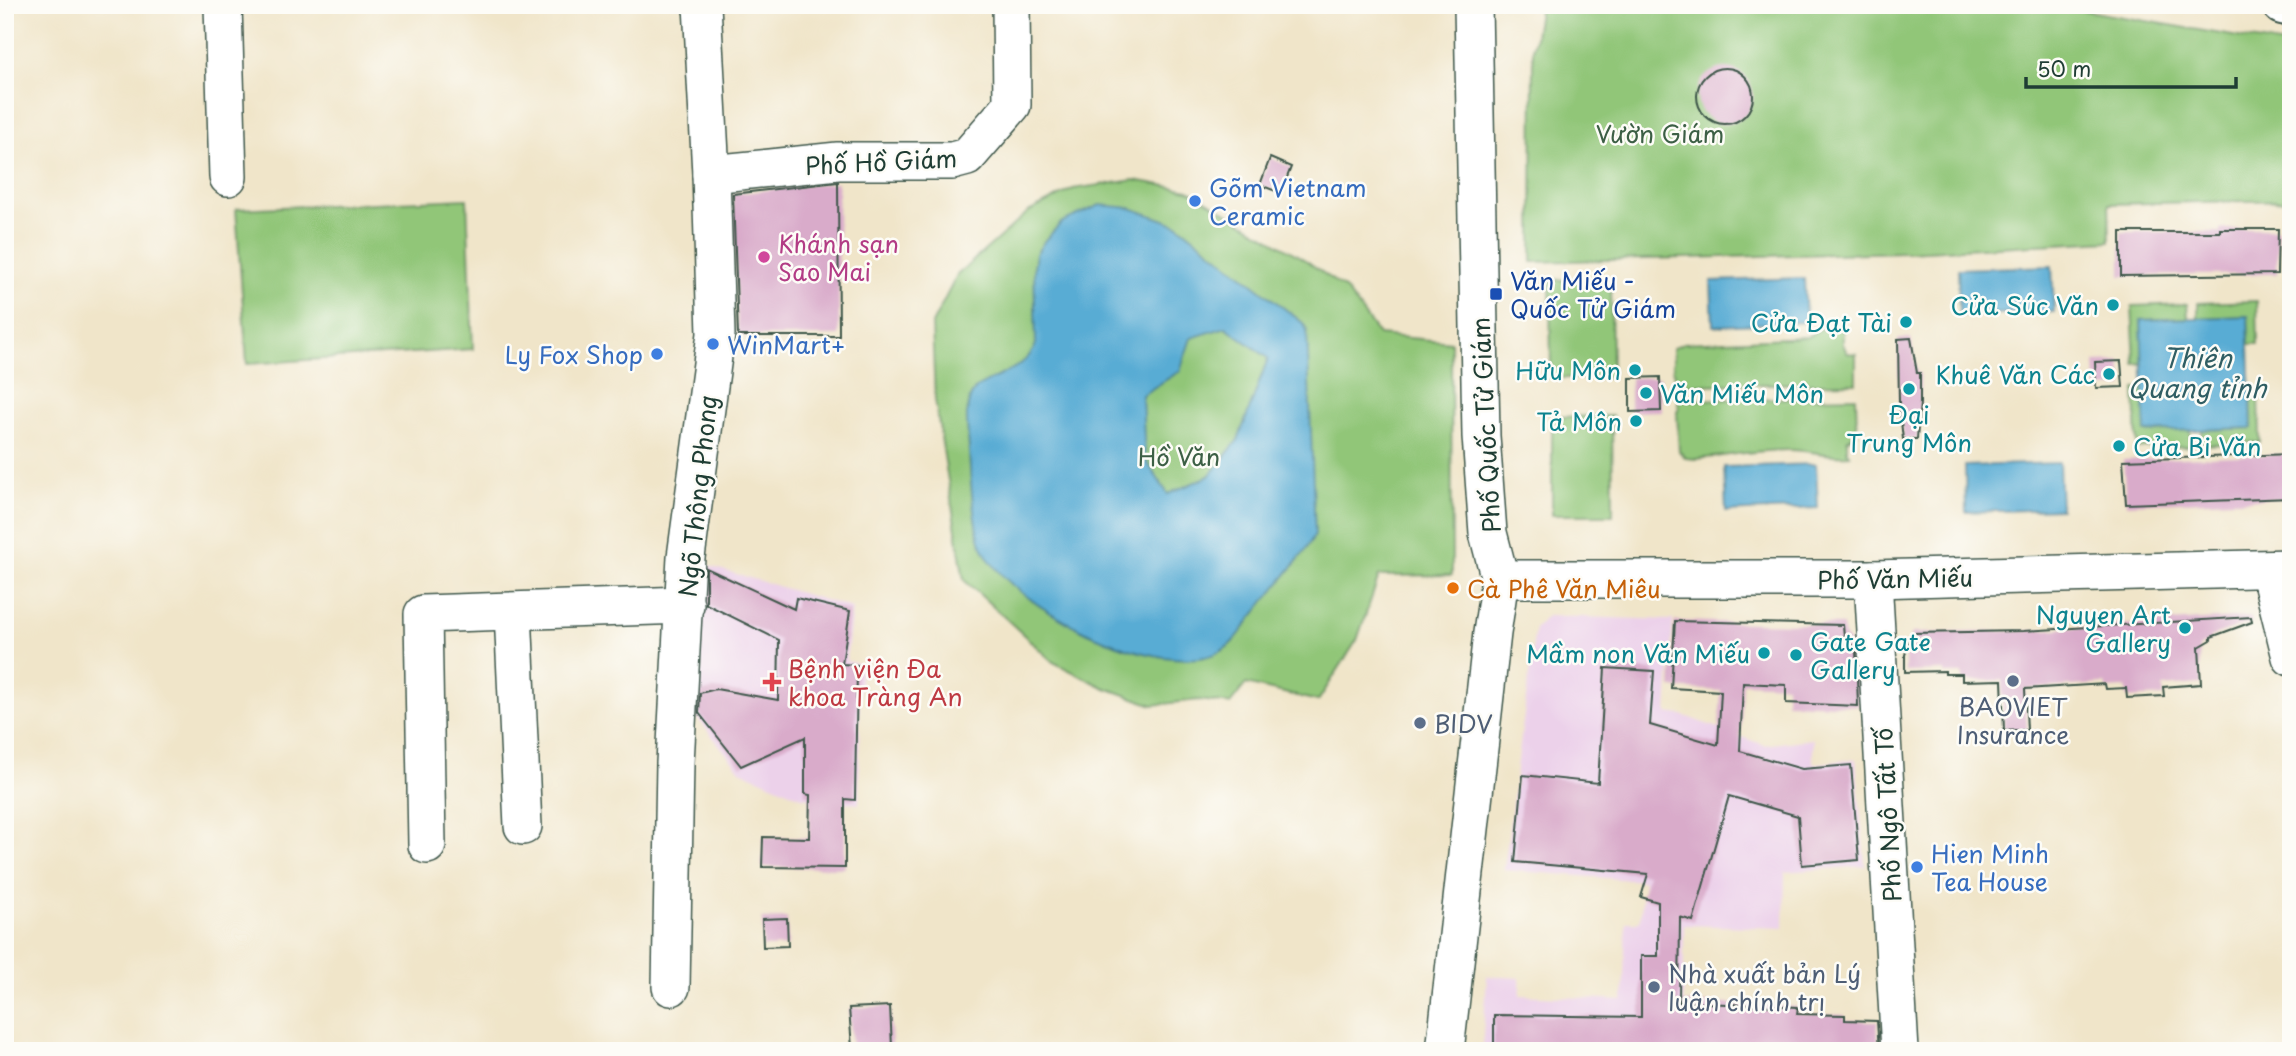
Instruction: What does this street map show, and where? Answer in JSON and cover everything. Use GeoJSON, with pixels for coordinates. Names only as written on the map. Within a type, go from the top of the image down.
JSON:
{"type":"FeatureCollection","features":[{"type":"Feature","properties":{"kind":"main road"},"geometry":{"type":"LineString","coordinates":[[2282,5],[2291,7]]}},
{"type":"Feature","properties":{"kind":"street"},"geometry":{"type":"LineString","coordinates":[[223,5],[228,177]]}},
{"type":"Feature","properties":{"kind":"street","name":"Ngõ Thông Phong"},"geometry":{"type":"LineString","coordinates":[[671,986],[675,763],[686,557],[716,334],[702,5]]}},
{"type":"Feature","properties":{"kind":"street","name":"Phố Hồ Giám"},"geometry":{"type":"LineString","coordinates":[[711,174],[838,162],[952,161],[967,157],[1012,105],[1011,5]]}},
{"type":"Feature","properties":{"kind":"street","name":"Phố Quốc Tử Giám"},"geometry":{"type":"LineString","coordinates":[[1445,1051],[1500,579],[1488,533],[1481,436],[1473,5]]}},
{"type":"Feature","properties":{"kind":"street"},"geometry":{"type":"LineString","coordinates":[[2280,568],[2291,657]]}},
{"type":"Feature","properties":{"kind":"street","name":"Phố Văn Miếu"},"geometry":{"type":"LineString","coordinates":[[1500,579],[1873,579],[2280,568]]}},
{"type":"Feature","properties":{"kind":"street","name":"Phố Ngô Tất Tố"},"geometry":{"type":"LineString","coordinates":[[1873,579],[1900,1051]]}},
{"type":"Feature","properties":{"kind":"street"},"geometry":{"type":"LineString","coordinates":[[427,845],[422,614],[685,605]]}},
{"type":"Feature","properties":{"kind":"street"},"geometry":{"type":"LineString","coordinates":[[513,612],[523,826]]}},
{"type":"Feature","properties":{"kind":"shaded area","name":"Bệnh viện Đa khoa Tràng An"},"geometry":{"type":"Polygon","coordinates":[[[692,561],[852,608],[846,661],[860,664],[859,804],[801,797],[740,770],[683,701],[692,561]]]}},
{"type":"Feature","properties":{"kind":"shaded area"},"geometry":{"type":"Polygon","coordinates":[[[1547,616],[1673,620],[1667,713],[1682,715],[1764,745],[1813,739],[1813,764],[1856,759],[1865,866],[1785,872],[1784,928],[1684,925],[1683,1051],[1482,1051],[1487,976],[1520,978],[1520,995],[1623,1000],[1626,922],[1640,922],[1644,881],[1504,870],[1535,628],[1547,616]]]}},
{"type":"Feature","properties":{"kind":"green space","name":"Vườn Giám"},"geometry":{"type":"Polygon","coordinates":[[[1540,5],[2054,5],[2291,46],[2291,200],[2109,204],[2110,241],[1907,252],[1532,262],[1533,49],[1540,5]]]}},
{"type":"Feature","properties":{"kind":"green space","name":"Hồ Văn"},"geometry":{"type":"Polygon","coordinates":[[[1134,180],[1189,190],[1307,261],[1346,290],[1379,335],[1451,342],[1452,575],[1379,576],[1357,640],[1318,701],[1246,684],[1230,704],[1199,700],[1153,705],[1103,687],[1053,662],[964,580],[935,400],[932,324],[957,275],[1028,212],[1073,189],[1134,180]]]}},
{"type":"Feature","properties":{"kind":"green space"},"geometry":{"type":"Polygon","coordinates":[[[467,199],[473,349],[247,364],[236,209],[467,199]]]}},
{"type":"Feature","properties":{"kind":"green space"},"geometry":{"type":"Polygon","coordinates":[[[1611,279],[1612,378],[1551,378],[1550,280],[1611,279]]]}},
{"type":"Feature","properties":{"kind":"green space"},"geometry":{"type":"Polygon","coordinates":[[[2257,301],[2258,344],[2249,344],[2248,316],[2198,318],[2198,303],[2257,301]]]}},
{"type":"Feature","properties":{"kind":"green space"},"geometry":{"type":"Polygon","coordinates":[[[2187,304],[2188,318],[2141,320],[2143,363],[2135,364],[2132,306],[2187,304]]]}},
{"type":"Feature","properties":{"kind":"green space"},"geometry":{"type":"Polygon","coordinates":[[[1843,328],[1843,344],[1847,353],[1856,354],[1856,383],[1677,385],[1673,369],[1673,348],[1683,343],[1807,337],[1819,329],[1843,328]]]}},
{"type":"Feature","properties":{"kind":"green space"},"geometry":{"type":"Polygon","coordinates":[[[2144,388],[2146,432],[2190,430],[2191,446],[2137,448],[2135,389],[2144,388]]]}},
{"type":"Feature","properties":{"kind":"green space"},"geometry":{"type":"Polygon","coordinates":[[[2251,390],[2259,390],[2260,442],[2203,445],[2202,430],[2252,428],[2251,390]]]}},
{"type":"Feature","properties":{"kind":"green space"},"geometry":{"type":"Polygon","coordinates":[[[1856,397],[1857,433],[1847,440],[1847,451],[1850,455],[1777,450],[1695,459],[1686,458],[1679,451],[1678,400],[1856,397]]]}},
{"type":"Feature","properties":{"kind":"green space"},"geometry":{"type":"Polygon","coordinates":[[[1612,416],[1613,515],[1552,515],[1552,417],[1612,416]]]}},
{"type":"Feature","properties":{"kind":"water","name":"Hồ Văn"},"geometry":{"type":"Polygon","coordinates":[[[1100,205],[1131,208],[1178,225],[1303,323],[1307,330],[1315,534],[1306,550],[1238,635],[1221,651],[1195,658],[1162,657],[1125,648],[1088,633],[1051,613],[1020,591],[995,567],[981,544],[971,484],[967,409],[976,388],[1019,365],[1032,352],[1036,344],[1036,254],[1062,222],[1100,205]],[[1226,327],[1191,338],[1180,371],[1142,395],[1145,459],[1168,494],[1209,476],[1238,440],[1268,358],[1226,327]]]}},
{"type":"Feature","properties":{"kind":"water"},"geometry":{"type":"Polygon","coordinates":[[[2052,266],[2054,312],[1959,315],[1958,269],[2052,266]]]}},
{"type":"Feature","properties":{"kind":"water"},"geometry":{"type":"Polygon","coordinates":[[[1804,278],[1806,322],[1713,326],[1711,281],[1804,278]]]}},
{"type":"Feature","properties":{"kind":"water","name":"Thiên Quang tỉnh"},"geometry":{"type":"Polygon","coordinates":[[[2248,316],[2252,428],[2145,432],[2141,320],[2248,316]]]}},
{"type":"Feature","properties":{"kind":"water"},"geometry":{"type":"Polygon","coordinates":[[[2059,463],[2061,509],[1966,512],[1965,466],[2059,463]]]}},
{"type":"Feature","properties":{"kind":"water"},"geometry":{"type":"Polygon","coordinates":[[[1816,464],[1818,508],[1726,512],[1724,467],[1816,464]]]}},
{"type":"Feature","properties":{"kind":"building"},"geometry":{"type":"Polygon","coordinates":[[[1725,68],[1740,73],[1748,81],[1753,96],[1748,111],[1740,119],[1725,124],[1710,119],[1702,111],[1697,96],[1702,81],[1710,73],[1725,68]]]}},
{"type":"Feature","properties":{"kind":"building"},"geometry":{"type":"Polygon","coordinates":[[[1270,158],[1291,167],[1281,193],[1260,185],[1270,158]]]}},
{"type":"Feature","properties":{"kind":"building","name":"Khánh sạn Sao Mai"},"geometry":{"type":"Polygon","coordinates":[[[838,182],[839,336],[738,336],[733,194],[838,182]]]}},
{"type":"Feature","properties":{"kind":"building"},"geometry":{"type":"Polygon","coordinates":[[[2220,229],[2278,229],[2277,274],[2121,276],[2121,232],[2220,232],[2220,229]]]}},
{"type":"Feature","properties":{"kind":"building"},"geometry":{"type":"Polygon","coordinates":[[[1911,338],[1917,373],[1920,373],[1920,403],[1917,439],[1903,439],[1899,404],[1898,339],[1911,338]]]}},
{"type":"Feature","properties":{"kind":"building","name":"Khuê Văn Các"},"geometry":{"type":"Polygon","coordinates":[[[2121,361],[2123,387],[2096,388],[2095,362],[2121,361]]]}},
{"type":"Feature","properties":{"kind":"building","name":"Văn Miếu Môn"},"geometry":{"type":"Polygon","coordinates":[[[1660,377],[1661,411],[1630,412],[1630,378],[1660,377]]]}},
{"type":"Feature","properties":{"kind":"building"},"geometry":{"type":"Polygon","coordinates":[[[2291,454],[2291,498],[2126,504],[2123,460],[2291,454]]]}},
{"type":"Feature","properties":{"kind":"building","name":"Bệnh viện Đa khoa Tràng An"},"geometry":{"type":"Polygon","coordinates":[[[706,568],[794,609],[796,598],[850,611],[842,664],[857,665],[855,800],[845,799],[845,868],[762,867],[763,837],[809,838],[810,795],[805,794],[805,737],[741,766],[699,713],[700,693],[716,689],[778,700],[779,640],[706,604],[706,568]]]}},
{"type":"Feature","properties":{"kind":"building"},"geometry":{"type":"Polygon","coordinates":[[[2251,617],[2252,622],[2211,637],[2211,640],[2199,647],[2201,684],[2163,687],[2164,696],[2127,698],[2126,688],[2106,689],[2105,684],[2025,689],[2027,730],[2004,731],[2002,680],[1962,681],[1962,674],[1945,674],[1945,671],[1905,672],[1905,655],[1912,633],[2023,631],[2251,617]]]}},
{"type":"Feature","properties":{"kind":"building"},"geometry":{"type":"Polygon","coordinates":[[[1675,621],[1843,625],[1844,636],[1856,650],[1858,706],[1786,703],[1786,685],[1743,683],[1740,751],[1802,769],[1851,765],[1859,860],[1802,865],[1798,816],[1729,796],[1693,921],[1680,917],[1679,1002],[1798,1007],[1797,1014],[1845,1015],[1845,1020],[1877,1021],[1879,1051],[1494,1051],[1494,1015],[1641,1017],[1641,956],[1658,956],[1658,902],[1641,897],[1648,874],[1515,862],[1523,775],[1598,783],[1605,668],[1654,671],[1650,725],[1718,745],[1721,691],[1671,688],[1675,621]]]}},
{"type":"Feature","properties":{"kind":"building"},"geometry":{"type":"Polygon","coordinates":[[[787,918],[788,946],[763,947],[762,919],[787,918]]]}},
{"type":"Feature","properties":{"kind":"building"},"geometry":{"type":"Polygon","coordinates":[[[890,1006],[892,1047],[852,1048],[849,1008],[890,1006]]]}},
{"type":"Feature","properties":{"kind":"place","name":"Gõm Vietnam Ceramic"},"geometry":{"type":"Point","coordinates":[1195,201]}},
{"type":"Feature","properties":{"kind":"place","name":"Khánh sạn Sao Mai"},"geometry":{"type":"Point","coordinates":[764,257]}},
{"type":"Feature","properties":{"kind":"place","name":"Văn Miếu - Quốc Tử Giám"},"geometry":{"type":"Point","coordinates":[1496,294]}},
{"type":"Feature","properties":{"kind":"place","name":"Cửa Súc Văn"},"geometry":{"type":"Point","coordinates":[2113,305]}},
{"type":"Feature","properties":{"kind":"place","name":"Cửa Đạt Tài"},"geometry":{"type":"Point","coordinates":[1906,322]}},
{"type":"Feature","properties":{"kind":"place","name":"WinMart+"},"geometry":{"type":"Point","coordinates":[713,344]}},
{"type":"Feature","properties":{"kind":"place","name":"Ly Fox Shop"},"geometry":{"type":"Point","coordinates":[657,354]}},
{"type":"Feature","properties":{"kind":"place","name":"Hữu Môn"},"geometry":{"type":"Point","coordinates":[1635,370]}},
{"type":"Feature","properties":{"kind":"place","name":"Khuê Văn Các"},"geometry":{"type":"Point","coordinates":[2109,374]}},
{"type":"Feature","properties":{"kind":"place","name":"Đại Trung Môn"},"geometry":{"type":"Point","coordinates":[1909,389]}},
{"type":"Feature","properties":{"kind":"place","name":"Văn Miếu Môn"},"geometry":{"type":"Point","coordinates":[1646,393]}},
{"type":"Feature","properties":{"kind":"place","name":"Tả Môn"},"geometry":{"type":"Point","coordinates":[1636,421]}},
{"type":"Feature","properties":{"kind":"place","name":"Cửa Bi Văn"},"geometry":{"type":"Point","coordinates":[2119,446]}},
{"type":"Feature","properties":{"kind":"place","name":"Cà Phê Văn Miêu"},"geometry":{"type":"Point","coordinates":[1453,588]}},
{"type":"Feature","properties":{"kind":"place","name":"Nguyen Art Gallery"},"geometry":{"type":"Point","coordinates":[2185,628]}},
{"type":"Feature","properties":{"kind":"place","name":"Mầm non Văn Miếu"},"geometry":{"type":"Point","coordinates":[1764,653]}},
{"type":"Feature","properties":{"kind":"place","name":"Gate Gate Gallery"},"geometry":{"type":"Point","coordinates":[1796,655]}},
{"type":"Feature","properties":{"kind":"place","name":"BAOVIET Insurance"},"geometry":{"type":"Point","coordinates":[2013,681]}},
{"type":"Feature","properties":{"kind":"place","name":"Bệnh viện Đa khoa Tràng An"},"geometry":{"type":"Point","coordinates":[772,682]}},
{"type":"Feature","properties":{"kind":"place","name":"BIDV"},"geometry":{"type":"Point","coordinates":[1420,723]}},
{"type":"Feature","properties":{"kind":"place","name":"Hien Minh Tea House"},"geometry":{"type":"Point","coordinates":[1917,867]}},
{"type":"Feature","properties":{"kind":"place","name":"Nhà xuất bản Lý luận chính trị"},"geometry":{"type":"Point","coordinates":[1654,987]}}]}
